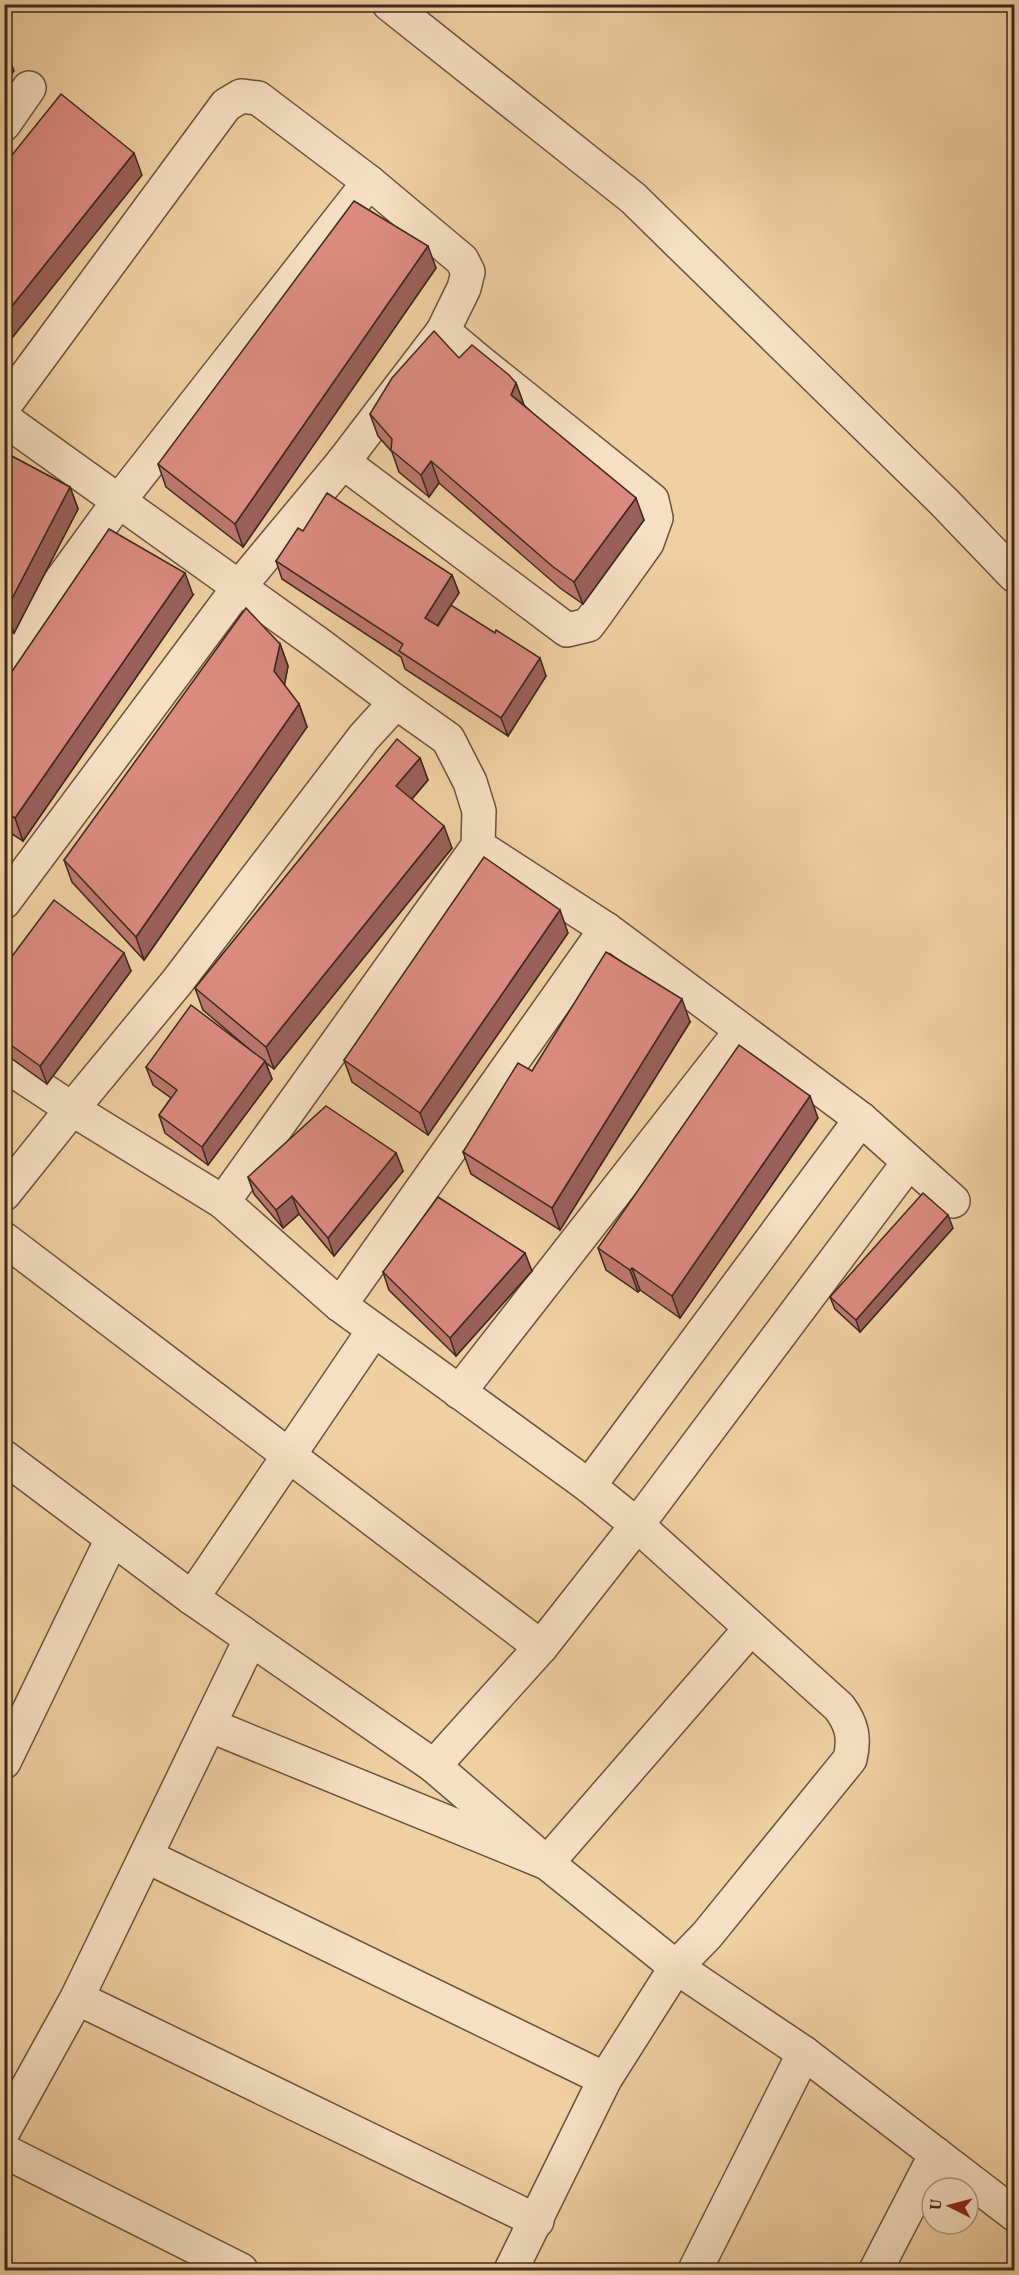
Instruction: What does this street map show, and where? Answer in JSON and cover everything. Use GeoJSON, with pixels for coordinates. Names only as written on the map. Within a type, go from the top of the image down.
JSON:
{"type":"FeatureCollection","features":[{"type":"Feature","properties":{"kind":"street"},"geometry":{"type":"LineString","coordinates":[[389,4],[633,198],[944,502],[1014,575]]}},
{"type":"Feature","properties":{"kind":"street"},"geometry":{"type":"LineString","coordinates":[[4,124],[29,88]]}},
{"type":"Feature","properties":{"kind":"street"},"geometry":{"type":"LineString","coordinates":[[4,406],[226,105],[241,96],[258,98],[369,182],[462,260],[468,272],[464,288],[443,331],[343,462],[239,587],[4,902]]}},
{"type":"Feature","properties":{"kind":"street"},"geometry":{"type":"LineString","coordinates":[[4,659],[118,502],[369,182]]}},
{"type":"Feature","properties":{"kind":"street"},"geometry":{"type":"LineString","coordinates":[[343,462],[567,630],[588,625],[647,543],[656,518],[652,500],[443,331]]}},
{"type":"Feature","properties":{"kind":"street"},"geometry":{"type":"LineString","coordinates":[[4,419],[448,739],[470,782],[478,811],[478,846],[223,1202]]}},
{"type":"Feature","properties":{"kind":"street"},"geometry":{"type":"LineString","coordinates":[[4,1194],[177,982],[364,736],[396,702]]}},
{"type":"Feature","properties":{"kind":"street"},"geometry":{"type":"LineString","coordinates":[[478,846],[606,929],[861,1119],[953,1201]]}},
{"type":"Feature","properties":{"kind":"street"},"geometry":{"type":"LineString","coordinates":[[340,1305],[606,929]]}},
{"type":"Feature","properties":{"kind":"street"},"geometry":{"type":"LineString","coordinates":[[459,1392],[741,1031]]}},
{"type":"Feature","properties":{"kind":"street"},"geometry":{"type":"LineString","coordinates":[[4,1064],[72,1109],[223,1202],[340,1305],[589,1486],[637,1525],[839,1707],[846,1717],[853,1736],[850,1759],[707,1935],[676,1967],[605,2079],[511,2271]]}},
{"type":"Feature","properties":{"kind":"street"},"geometry":{"type":"LineString","coordinates":[[589,1486],[861,1119]]}},
{"type":"Feature","properties":{"kind":"street"},"geometry":{"type":"LineString","coordinates":[[434,1766],[541,1647],[637,1525],[909,1162]]}},
{"type":"Feature","properties":{"kind":"street"},"geometry":{"type":"LineString","coordinates":[[4,1239],[541,1647]]}},
{"type":"Feature","properties":{"kind":"street"},"geometry":{"type":"LineString","coordinates":[[192,1598],[374,1330]]}},
{"type":"Feature","properties":{"kind":"street"},"geometry":{"type":"LineString","coordinates":[[7,1460],[250,1640],[434,1766],[547,1863],[676,1967],[804,2053],[1014,2214]]}},
{"type":"Feature","properties":{"kind":"street"},"geometry":{"type":"LineString","coordinates":[[4,1762],[112,1539]]}},
{"type":"Feature","properties":{"kind":"street"},"geometry":{"type":"LineString","coordinates":[[547,1863],[752,1628]]}},
{"type":"Feature","properties":{"kind":"street"},"geometry":{"type":"LineString","coordinates":[[4,2130],[77,1998],[250,1640]]}},
{"type":"Feature","properties":{"kind":"street"},"geometry":{"type":"LineString","coordinates":[[209,1725],[547,1863]]}},
{"type":"Feature","properties":{"kind":"street"},"geometry":{"type":"LineString","coordinates":[[146,1856],[605,2079]]}},
{"type":"Feature","properties":{"kind":"street"},"geometry":{"type":"LineString","coordinates":[[77,1998],[537,2221]]}},
{"type":"Feature","properties":{"kind":"street"},"geometry":{"type":"LineString","coordinates":[[695,2271],[804,2053]]}},
{"type":"Feature","properties":{"kind":"street"},"geometry":{"type":"LineString","coordinates":[[4,2151],[241,2271]]}},
{"type":"Feature","properties":{"kind":"street"},"geometry":{"type":"LineString","coordinates":[[876,2271],[936,2154]]}},
{"type":"Feature","properties":{"kind":"building"},"geometry":{"type":"Polygon","coordinates":[[[61,94],[134,153],[4,316],[4,165],[61,94]]]}},
{"type":"Feature","properties":{"kind":"building"},"geometry":{"type":"Polygon","coordinates":[[[354,201],[428,246],[235,524],[158,464],[354,201]]]}},
{"type":"Feature","properties":{"kind":"building"},"geometry":{"type":"Polygon","coordinates":[[[434,331],[459,358],[472,345],[509,375],[516,383],[511,395],[636,498],[574,582],[552,566],[431,461],[421,475],[391,450],[392,439],[370,414],[392,378],[434,331]]]}},
{"type":"Feature","properties":{"kind":"building"},"geometry":{"type":"Polygon","coordinates":[[[4,452],[70,487],[6,610],[4,610],[4,452]]]}},
{"type":"Feature","properties":{"kind":"building"},"geometry":{"type":"Polygon","coordinates":[[[327,493],[452,575],[425,618],[438,626],[451,605],[540,658],[501,718],[399,651],[403,644],[276,561],[298,528],[303,531],[327,493]]]}},
{"type":"Feature","properties":{"kind":"building"},"geometry":{"type":"Polygon","coordinates":[[[109,529],[185,573],[15,818],[4,812],[4,683],[109,529]]]}},
{"type":"Feature","properties":{"kind":"building"},"geometry":{"type":"Polygon","coordinates":[[[246,608],[280,644],[274,671],[299,704],[136,937],[64,860],[246,608]]]}},
{"type":"Feature","properties":{"kind":"building"},"geometry":{"type":"Polygon","coordinates":[[[397,739],[420,758],[396,786],[444,826],[266,1047],[195,988],[397,739]]]}},
{"type":"Feature","properties":{"kind":"building"},"geometry":{"type":"Polygon","coordinates":[[[484,857],[560,910],[420,1113],[344,1060],[484,857]]]}},
{"type":"Feature","properties":{"kind":"building"},"geometry":{"type":"Polygon","coordinates":[[[54,900],[124,953],[40,1066],[4,1040],[4,967],[54,900]]]}},
{"type":"Feature","properties":{"kind":"building"},"geometry":{"type":"Polygon","coordinates":[[[606,952],[682,999],[552,1208],[463,1152],[518,1063],[532,1071],[606,952]]]}},
{"type":"Feature","properties":{"kind":"building"},"geometry":{"type":"Polygon","coordinates":[[[191,1005],[265,1061],[202,1147],[159,1115],[177,1090],[146,1067],[191,1005]]]}},
{"type":"Feature","properties":{"kind":"building"},"geometry":{"type":"Polygon","coordinates":[[[739,1045],[810,1096],[672,1296],[598,1248],[739,1045]]]}},
{"type":"Feature","properties":{"kind":"building"},"geometry":{"type":"Polygon","coordinates":[[[326,1106],[396,1153],[328,1238],[292,1196],[276,1210],[248,1177],[326,1106]]]}},
{"type":"Feature","properties":{"kind":"building"},"geometry":{"type":"Polygon","coordinates":[[[923,1193],[948,1215],[856,1320],[830,1297],[923,1193]]]}},
{"type":"Feature","properties":{"kind":"building"},"geometry":{"type":"Polygon","coordinates":[[[438,1197],[525,1253],[450,1338],[383,1272],[438,1197]]]}}]}
